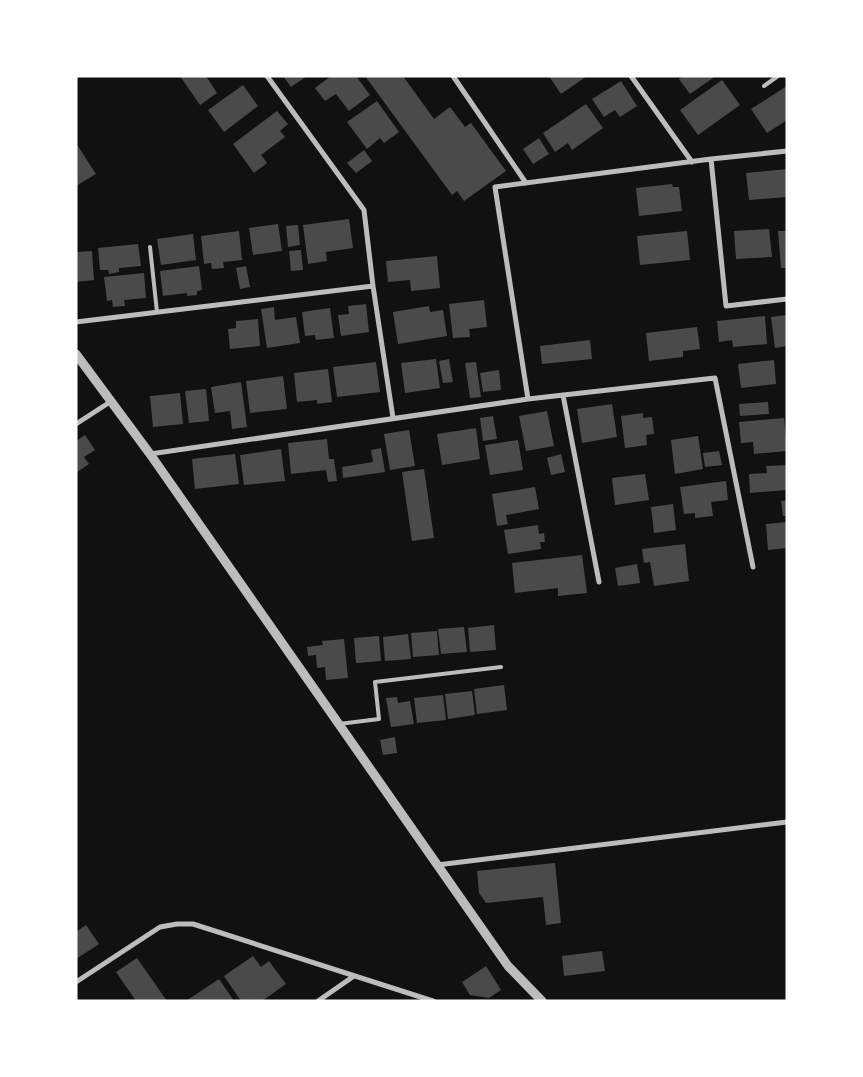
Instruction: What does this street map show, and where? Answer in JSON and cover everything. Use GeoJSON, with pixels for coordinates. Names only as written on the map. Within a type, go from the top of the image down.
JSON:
{"type":"FeatureCollection","features":[{"type":"Feature","properties":{"kind":"street"},"geometry":{"type":"LineString","coordinates":[[267,76],[364,210],[373,286],[393,418]]}},
{"type":"Feature","properties":{"kind":"street"},"geometry":{"type":"LineString","coordinates":[[453,76],[526,183]]}},
{"type":"Feature","properties":{"kind":"street"},"geometry":{"type":"LineString","coordinates":[[631,76],[692,162]]}},
{"type":"Feature","properties":{"kind":"street"},"geometry":{"type":"LineString","coordinates":[[528,399],[496,187],[787,151]]}},
{"type":"Feature","properties":{"kind":"street"},"geometry":{"type":"LineString","coordinates":[[711,159],[726,306],[787,300]]}},
{"type":"Feature","properties":{"kind":"street"},"geometry":{"type":"LineString","coordinates":[[76,322],[373,286]]}},
{"type":"Feature","properties":{"kind":"street"},"geometry":{"type":"LineString","coordinates":[[76,354],[150,454],[508,966],[542,1001]]}},
{"type":"Feature","properties":{"kind":"street"},"geometry":{"type":"LineString","coordinates":[[150,454],[528,399],[716,378],[753,567]]}},
{"type":"Feature","properties":{"kind":"street"},"geometry":{"type":"LineString","coordinates":[[563,395],[599,582]]}},
{"type":"Feature","properties":{"kind":"street"},"geometry":{"type":"LineString","coordinates":[[76,424],[110,402]]}},
{"type":"Feature","properties":{"kind":"street"},"geometry":{"type":"LineString","coordinates":[[437,865],[787,822]]}},
{"type":"Feature","properties":{"kind":"street"},"geometry":{"type":"LineString","coordinates":[[76,982],[160,927],[193,924],[433,1001]]}},
{"type":"Feature","properties":{"kind":"street"},"geometry":{"type":"LineString","coordinates":[[318,1001],[354,976]]}},
{"type":"Feature","properties":{"kind":"lane"},"geometry":{"type":"LineString","coordinates":[[764,86],[778,76]]}},
{"type":"Feature","properties":{"kind":"lane"},"geometry":{"type":"LineString","coordinates":[[150,247],[157,312]]}},
{"type":"Feature","properties":{"kind":"lane"},"geometry":{"type":"LineString","coordinates":[[339,724],[379,719],[375,682],[501,667]]}},
{"type":"Feature","properties":{"kind":"building"},"geometry":{"type":"Polygon","coordinates":[[[180,76],[206,76],[217,93],[200,105],[180,76]]]}},
{"type":"Feature","properties":{"kind":"building"},"geometry":{"type":"Polygon","coordinates":[[[283,76],[307,76],[291,87],[283,76]]]}},
{"type":"Feature","properties":{"kind":"building"},"geometry":{"type":"Polygon","coordinates":[[[331,76],[356,76],[370,95],[349,111],[336,94],[325,101],[315,88],[331,76]]]}},
{"type":"Feature","properties":{"kind":"building"},"geometry":{"type":"Polygon","coordinates":[[[365,76],[403,76],[434,119],[450,107],[465,127],[471,123],[506,171],[464,201],[457,191],[452,195],[365,76]]]}},
{"type":"Feature","properties":{"kind":"building"},"geometry":{"type":"Polygon","coordinates":[[[549,76],[587,76],[561,94],[549,76]]]}},
{"type":"Feature","properties":{"kind":"building"},"geometry":{"type":"Polygon","coordinates":[[[683,76],[712,76],[713,78],[690,94],[679,79],[683,76]]]}},
{"type":"Feature","properties":{"kind":"building"},"geometry":{"type":"Polygon","coordinates":[[[722,80],[740,105],[698,135],[680,110],[722,80]]]}},
{"type":"Feature","properties":{"kind":"building"},"geometry":{"type":"Polygon","coordinates":[[[621,81],[637,106],[620,117],[615,110],[604,117],[592,99],[621,81]]]}},
{"type":"Feature","properties":{"kind":"building"},"geometry":{"type":"Polygon","coordinates":[[[243,85],[258,106],[224,132],[208,110],[243,85]]]}},
{"type":"Feature","properties":{"kind":"building"},"geometry":{"type":"Polygon","coordinates":[[[787,86],[787,120],[767,133],[751,109],[787,86]]]}},
{"type":"Feature","properties":{"kind":"building"},"geometry":{"type":"Polygon","coordinates":[[[377,101],[399,132],[384,143],[380,138],[367,149],[347,122],[377,101]]]}},
{"type":"Feature","properties":{"kind":"building"},"geometry":{"type":"Polygon","coordinates":[[[586,104],[603,128],[572,150],[568,143],[555,152],[543,133],[586,104]]]}},
{"type":"Feature","properties":{"kind":"building"},"geometry":{"type":"Polygon","coordinates":[[[277,111],[288,124],[280,131],[285,137],[261,155],[267,163],[254,173],[233,144],[277,111]]]}},
{"type":"Feature","properties":{"kind":"building"},"geometry":{"type":"Polygon","coordinates":[[[539,138],[549,154],[533,164],[523,149],[539,138]]]}},
{"type":"Feature","properties":{"kind":"building"},"geometry":{"type":"Polygon","coordinates":[[[76,143],[96,174],[76,186],[76,143]]]}},
{"type":"Feature","properties":{"kind":"building"},"geometry":{"type":"Polygon","coordinates":[[[364,150],[372,161],[356,173],[347,163],[364,150]]]}},
{"type":"Feature","properties":{"kind":"building"},"geometry":{"type":"Polygon","coordinates":[[[787,169],[787,197],[749,200],[746,173],[787,169]]]}},
{"type":"Feature","properties":{"kind":"building"},"geometry":{"type":"Polygon","coordinates":[[[672,184],[673,187],[679,187],[682,211],[639,216],[636,188],[672,184]]]}},
{"type":"Feature","properties":{"kind":"building"},"geometry":{"type":"Polygon","coordinates":[[[349,219],[353,248],[326,252],[327,261],[308,264],[303,225],[349,219]]]}},
{"type":"Feature","properties":{"kind":"building"},"geometry":{"type":"Polygon","coordinates":[[[278,224],[282,251],[253,255],[249,228],[278,224]]]}},
{"type":"Feature","properties":{"kind":"building"},"geometry":{"type":"Polygon","coordinates":[[[298,225],[300,245],[288,247],[286,226],[298,225]]]}},
{"type":"Feature","properties":{"kind":"building"},"geometry":{"type":"Polygon","coordinates":[[[769,229],[772,257],[736,259],[734,231],[769,229]]]}},
{"type":"Feature","properties":{"kind":"building"},"geometry":{"type":"Polygon","coordinates":[[[239,231],[242,260],[223,262],[224,268],[212,269],[211,263],[204,264],[201,236],[239,231]]]}},
{"type":"Feature","properties":{"kind":"building"},"geometry":{"type":"Polygon","coordinates":[[[687,231],[690,260],[640,265],[637,236],[687,231]]]}},
{"type":"Feature","properties":{"kind":"building"},"geometry":{"type":"Polygon","coordinates":[[[778,231],[787,231],[787,268],[781,268],[778,231]]]}},
{"type":"Feature","properties":{"kind":"building"},"geometry":{"type":"Polygon","coordinates":[[[193,234],[196,260],[161,265],[157,239],[193,234]]]}},
{"type":"Feature","properties":{"kind":"building"},"geometry":{"type":"Polygon","coordinates":[[[138,244],[141,266],[119,268],[119,272],[109,274],[108,270],[100,270],[98,248],[138,244]]]}},
{"type":"Feature","properties":{"kind":"building"},"geometry":{"type":"Polygon","coordinates":[[[301,250],[303,270],[291,271],[289,251],[301,250]]]}},
{"type":"Feature","properties":{"kind":"building"},"geometry":{"type":"Polygon","coordinates":[[[92,251],[94,280],[76,282],[76,252],[92,251]]]}},
{"type":"Feature","properties":{"kind":"building"},"geometry":{"type":"Polygon","coordinates":[[[437,256],[440,288],[411,291],[410,280],[388,282],[386,261],[437,256]]]}},
{"type":"Feature","properties":{"kind":"building"},"geometry":{"type":"Polygon","coordinates":[[[199,266],[202,290],[197,291],[197,295],[187,296],[187,293],[163,296],[160,271],[199,266]]]}},
{"type":"Feature","properties":{"kind":"building"},"geometry":{"type":"Polygon","coordinates":[[[246,266],[250,287],[240,289],[236,268],[246,266]]]}},
{"type":"Feature","properties":{"kind":"building"},"geometry":{"type":"Polygon","coordinates":[[[144,273],[146,298],[124,300],[125,306],[113,307],[112,300],[107,301],[104,277],[144,273]]]}},
{"type":"Feature","properties":{"kind":"building"},"geometry":{"type":"Polygon","coordinates":[[[484,300],[487,327],[469,329],[470,337],[453,338],[449,304],[484,300]]]}},
{"type":"Feature","properties":{"kind":"building"},"geometry":{"type":"Polygon","coordinates":[[[366,304],[369,332],[341,336],[338,315],[349,314],[348,306],[366,304]]]}},
{"type":"Feature","properties":{"kind":"building"},"geometry":{"type":"Polygon","coordinates":[[[429,306],[430,312],[443,310],[447,336],[398,344],[393,312],[429,306]]]}},
{"type":"Feature","properties":{"kind":"building"},"geometry":{"type":"Polygon","coordinates":[[[274,307],[275,320],[296,317],[300,343],[267,348],[261,309],[274,307]]]}},
{"type":"Feature","properties":{"kind":"building"},"geometry":{"type":"Polygon","coordinates":[[[330,308],[334,338],[316,340],[315,335],[305,336],[302,312],[330,308]]]}},
{"type":"Feature","properties":{"kind":"building"},"geometry":{"type":"Polygon","coordinates":[[[787,315],[787,346],[775,348],[771,317],[787,315]]]}},
{"type":"Feature","properties":{"kind":"building"},"geometry":{"type":"Polygon","coordinates":[[[765,316],[767,344],[733,347],[732,340],[719,342],[717,321],[765,316]]]}},
{"type":"Feature","properties":{"kind":"building"},"geometry":{"type":"Polygon","coordinates":[[[258,319],[260,346],[230,349],[228,329],[236,328],[236,321],[258,319]]]}},
{"type":"Feature","properties":{"kind":"building"},"geometry":{"type":"Polygon","coordinates":[[[697,327],[700,349],[683,351],[683,357],[649,361],[646,333],[697,327]]]}},
{"type":"Feature","properties":{"kind":"building"},"geometry":{"type":"Polygon","coordinates":[[[590,340],[592,359],[542,364],[540,346],[590,340]]]}},
{"type":"Feature","properties":{"kind":"building"},"geometry":{"type":"Polygon","coordinates":[[[436,359],[440,388],[405,393],[401,363],[436,359]]]}},
{"type":"Feature","properties":{"kind":"building"},"geometry":{"type":"Polygon","coordinates":[[[449,359],[453,382],[443,383],[439,361],[449,359]]]}},
{"type":"Feature","properties":{"kind":"building"},"geometry":{"type":"Polygon","coordinates":[[[774,360],[776,384],[741,388],[738,364],[774,360]]]}},
{"type":"Feature","properties":{"kind":"building"},"geometry":{"type":"Polygon","coordinates":[[[376,362],[380,392],[337,397],[333,367],[376,362]]]}},
{"type":"Feature","properties":{"kind":"building"},"geometry":{"type":"Polygon","coordinates":[[[476,362],[481,397],[470,398],[465,363],[476,362]]]}},
{"type":"Feature","properties":{"kind":"building"},"geometry":{"type":"Polygon","coordinates":[[[328,369],[332,402],[317,404],[317,400],[297,402],[294,373],[328,369]]]}},
{"type":"Feature","properties":{"kind":"building"},"geometry":{"type":"Polygon","coordinates":[[[499,370],[501,390],[483,392],[480,373],[499,370]]]}},
{"type":"Feature","properties":{"kind":"building"},"geometry":{"type":"Polygon","coordinates":[[[283,376],[287,409],[250,413],[246,381],[283,376]]]}},
{"type":"Feature","properties":{"kind":"building"},"geometry":{"type":"Polygon","coordinates":[[[241,382],[247,427],[232,429],[230,411],[215,413],[211,387],[241,382]]]}},
{"type":"Feature","properties":{"kind":"building"},"geometry":{"type":"Polygon","coordinates":[[[206,389],[209,421],[189,423],[185,391],[206,389]]]}},
{"type":"Feature","properties":{"kind":"building"},"geometry":{"type":"Polygon","coordinates":[[[180,393],[183,424],[153,427],[150,396],[180,393]]]}},
{"type":"Feature","properties":{"kind":"building"},"geometry":{"type":"Polygon","coordinates":[[[768,402],[769,414],[740,416],[739,404],[768,402]]]}},
{"type":"Feature","properties":{"kind":"building"},"geometry":{"type":"Polygon","coordinates":[[[612,404],[617,437],[582,443],[577,409],[612,404]]]}},
{"type":"Feature","properties":{"kind":"building"},"geometry":{"type":"Polygon","coordinates":[[[547,411],[554,446],[526,451],[519,416],[547,411]]]}},
{"type":"Feature","properties":{"kind":"building"},"geometry":{"type":"Polygon","coordinates":[[[643,413],[643,418],[652,417],[654,434],[646,435],[647,445],[625,448],[621,416],[643,413]]]}},
{"type":"Feature","properties":{"kind":"building"},"geometry":{"type":"Polygon","coordinates":[[[493,416],[497,439],[483,441],[480,418],[493,416]]]}},
{"type":"Feature","properties":{"kind":"building"},"geometry":{"type":"Polygon","coordinates":[[[784,418],[787,451],[754,454],[753,442],[741,443],[739,422],[784,418]]]}},
{"type":"Feature","properties":{"kind":"building"},"geometry":{"type":"Polygon","coordinates":[[[476,428],[480,459],[442,465],[437,434],[476,428]]]}},
{"type":"Feature","properties":{"kind":"building"},"geometry":{"type":"Polygon","coordinates":[[[409,430],[415,466],[390,470],[384,434],[409,430]]]}},
{"type":"Feature","properties":{"kind":"building"},"geometry":{"type":"Polygon","coordinates":[[[85,435],[95,450],[84,457],[89,464],[76,473],[76,441],[85,435]]]}},
{"type":"Feature","properties":{"kind":"building"},"geometry":{"type":"Polygon","coordinates":[[[698,436],[703,469],[675,474],[671,440],[698,436]]]}},
{"type":"Feature","properties":{"kind":"building"},"geometry":{"type":"Polygon","coordinates":[[[327,439],[329,459],[334,459],[337,481],[328,482],[326,470],[291,474],[288,443],[327,439]]]}},
{"type":"Feature","properties":{"kind":"building"},"geometry":{"type":"Polygon","coordinates":[[[518,440],[523,470],[490,475],[485,445],[518,440]]]}},
{"type":"Feature","properties":{"kind":"building"},"geometry":{"type":"Polygon","coordinates":[[[381,448],[385,472],[343,478],[342,467],[373,462],[371,450],[381,448]]]}},
{"type":"Feature","properties":{"kind":"building"},"geometry":{"type":"Polygon","coordinates":[[[281,449],[285,481],[244,485],[240,455],[281,449]]]}},
{"type":"Feature","properties":{"kind":"building"},"geometry":{"type":"Polygon","coordinates":[[[719,451],[722,465],[705,467],[703,453],[719,451]]]}},
{"type":"Feature","properties":{"kind":"building"},"geometry":{"type":"Polygon","coordinates":[[[235,454],[239,484],[195,489],[192,459],[235,454]]]}},
{"type":"Feature","properties":{"kind":"building"},"geometry":{"type":"Polygon","coordinates":[[[561,454],[565,472],[551,475],[547,458],[561,454]]]}},
{"type":"Feature","properties":{"kind":"building"},"geometry":{"type":"Polygon","coordinates":[[[787,465],[787,490],[750,493],[749,474],[767,473],[766,466],[787,465]]]}},
{"type":"Feature","properties":{"kind":"building"},"geometry":{"type":"Polygon","coordinates":[[[424,469],[434,538],[412,541],[402,472],[424,469]]]}},
{"type":"Feature","properties":{"kind":"building"},"geometry":{"type":"Polygon","coordinates":[[[645,474],[649,500],[615,505],[612,478],[645,474]]]}},
{"type":"Feature","properties":{"kind":"building"},"geometry":{"type":"Polygon","coordinates":[[[726,481],[728,500],[711,502],[713,516],[695,518],[695,513],[684,514],[680,487],[726,481]]]}},
{"type":"Feature","properties":{"kind":"building"},"geometry":{"type":"Polygon","coordinates":[[[535,487],[539,509],[506,515],[508,524],[497,526],[492,494],[535,487]]]}},
{"type":"Feature","properties":{"kind":"building"},"geometry":{"type":"Polygon","coordinates":[[[787,500],[787,516],[783,516],[781,501],[787,500]]]}},
{"type":"Feature","properties":{"kind":"building"},"geometry":{"type":"Polygon","coordinates":[[[673,504],[676,530],[654,533],[651,507],[673,504]]]}},
{"type":"Feature","properties":{"kind":"building"},"geometry":{"type":"Polygon","coordinates":[[[787,522],[787,548],[768,550],[766,524],[787,522]]]}},
{"type":"Feature","properties":{"kind":"building"},"geometry":{"type":"Polygon","coordinates":[[[538,525],[539,534],[544,533],[545,542],[540,542],[541,549],[508,554],[504,530],[538,525]]]}},
{"type":"Feature","properties":{"kind":"building"},"geometry":{"type":"Polygon","coordinates":[[[685,544],[689,581],[654,586],[650,562],[644,563],[642,549],[685,544]]]}},
{"type":"Feature","properties":{"kind":"building"},"geometry":{"type":"Polygon","coordinates":[[[582,555],[587,593],[558,596],[558,588],[515,593],[512,563],[582,555]]]}},
{"type":"Feature","properties":{"kind":"building"},"geometry":{"type":"Polygon","coordinates":[[[637,564],[640,583],[618,586],[615,568],[637,564]]]}},
{"type":"Feature","properties":{"kind":"building"},"geometry":{"type":"Polygon","coordinates":[[[494,625],[496,650],[470,652],[468,628],[494,625]]]}},
{"type":"Feature","properties":{"kind":"building"},"geometry":{"type":"Polygon","coordinates":[[[464,627],[467,652],[441,654],[438,629],[464,627]]]}},
{"type":"Feature","properties":{"kind":"building"},"geometry":{"type":"Polygon","coordinates":[[[437,631],[439,655],[413,657],[411,633],[437,631]]]}},
{"type":"Feature","properties":{"kind":"building"},"geometry":{"type":"Polygon","coordinates":[[[408,634],[411,659],[385,661],[383,637],[408,634]]]}},
{"type":"Feature","properties":{"kind":"building"},"geometry":{"type":"Polygon","coordinates":[[[379,636],[381,661],[356,663],[354,638],[379,636]]]}},
{"type":"Feature","properties":{"kind":"building"},"geometry":{"type":"Polygon","coordinates":[[[344,639],[348,678],[326,680],[325,667],[317,668],[316,655],[308,656],[307,647],[323,645],[322,641],[344,639]]]}},
{"type":"Feature","properties":{"kind":"building"},"geometry":{"type":"Polygon","coordinates":[[[504,685],[507,710],[477,714],[474,689],[504,685]]]}},
{"type":"Feature","properties":{"kind":"building"},"geometry":{"type":"Polygon","coordinates":[[[472,691],[475,715],[448,719],[445,694],[472,691]]]}},
{"type":"Feature","properties":{"kind":"building"},"geometry":{"type":"Polygon","coordinates":[[[443,695],[446,720],[417,723],[414,698],[443,695]]]}},
{"type":"Feature","properties":{"kind":"building"},"geometry":{"type":"Polygon","coordinates":[[[397,697],[398,703],[410,701],[414,724],[391,727],[386,698],[397,697]]]}},
{"type":"Feature","properties":{"kind":"building"},"geometry":{"type":"Polygon","coordinates":[[[395,737],[397,753],[383,755],[380,740],[395,737]]]}},
{"type":"Feature","properties":{"kind":"building"},"geometry":{"type":"Polygon","coordinates":[[[555,863],[561,923],[546,925],[543,897],[486,903],[479,893],[477,871],[555,863]]]}},
{"type":"Feature","properties":{"kind":"building"},"geometry":{"type":"Polygon","coordinates":[[[86,925],[99,944],[76,959],[76,932],[86,925]]]}},
{"type":"Feature","properties":{"kind":"building"},"geometry":{"type":"Polygon","coordinates":[[[602,951],[605,971],[564,976],[562,956],[602,951]]]}},
{"type":"Feature","properties":{"kind":"building"},"geometry":{"type":"Polygon","coordinates":[[[253,956],[261,967],[269,961],[286,984],[262,1001],[241,1001],[224,976],[253,956]]]}},
{"type":"Feature","properties":{"kind":"building"},"geometry":{"type":"Polygon","coordinates":[[[137,958],[167,1001],[136,1001],[116,972],[137,958]]]}},
{"type":"Feature","properties":{"kind":"building"},"geometry":{"type":"Polygon","coordinates":[[[486,966],[501,990],[489,998],[470,995],[462,982],[486,966]]]}},
{"type":"Feature","properties":{"kind":"building"},"geometry":{"type":"Polygon","coordinates":[[[219,979],[234,1001],[186,1001],[219,979]]]}}]}
